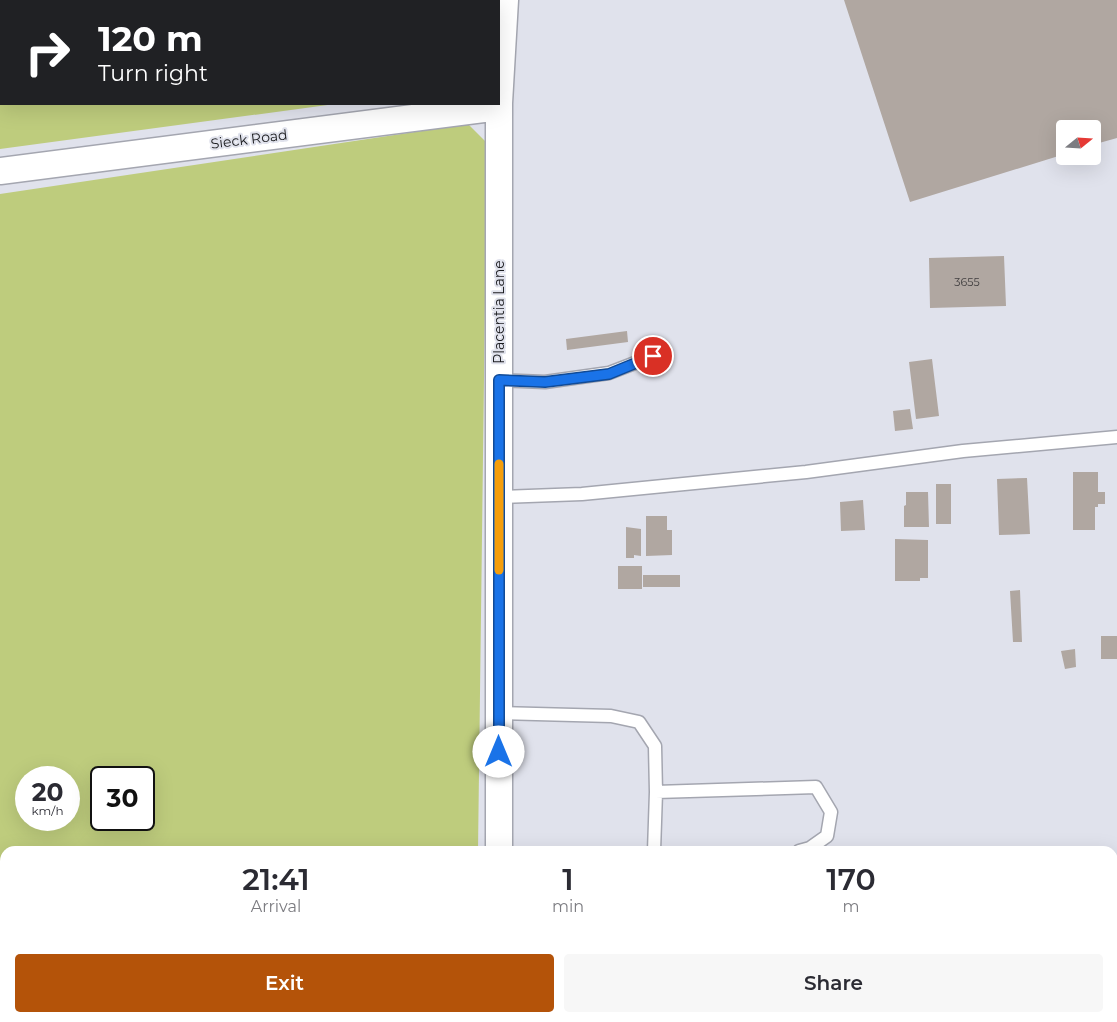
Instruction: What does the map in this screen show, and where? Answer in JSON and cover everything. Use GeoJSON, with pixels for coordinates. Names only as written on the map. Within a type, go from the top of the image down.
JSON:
{"type":"FeatureCollection","features":[{"type":"Feature","properties":{"kind":"street","name":"Placentia Lane"},"geometry":{"type":"LineString","coordinates":[[500,88],[505,0]]}},
{"type":"Feature","properties":{"kind":"street","name":"Placentia Lane"},"geometry":{"type":"LineString","coordinates":[[499,105],[499,846]]}},
{"type":"Feature","properties":{"kind":"street","name":"Sieck Road"},"geometry":{"type":"LineString","coordinates":[[0,171],[499,105]]}},
{"type":"Feature","properties":{"kind":"lane"},"geometry":{"type":"LineString","coordinates":[[499,380],[545,382],[609,374],[653,356]]}},
{"type":"Feature","properties":{"kind":"lane"},"geometry":{"type":"LineString","coordinates":[[498,497],[582,494],[806,472],[963,451],[1117,437]]}},
{"type":"Feature","properties":{"kind":"lane"},"geometry":{"type":"LineString","coordinates":[[499,713],[611,716],[639,722],[655,746],[654,846]]}},
{"type":"Feature","properties":{"kind":"lane"},"geometry":{"type":"LineString","coordinates":[[656,792],[816,787],[831,812],[827,836],[813,846]]}},
{"type":"Feature","properties":{"kind":"green space"},"geometry":{"type":"Polygon","coordinates":[[[0,105],[328,105],[0,149],[0,105]]]}},
{"type":"Feature","properties":{"kind":"green space"},"geometry":{"type":"Polygon","coordinates":[[[468,124],[487,143],[478,846],[0,846],[0,194],[468,124]]]}},
{"type":"Feature","properties":{"kind":"building"},"geometry":{"type":"Polygon","coordinates":[[[844,0],[1117,0],[1117,138],[1101,142],[1101,120],[1056,120],[1056,157],[910,202],[844,0]]]}},
{"type":"Feature","properties":{"kind":"building"},"geometry":{"type":"Polygon","coordinates":[[[1004,256],[1006,306],[930,308],[929,258],[1004,256]]]}},
{"type":"Feature","properties":{"kind":"building"},"geometry":{"type":"Polygon","coordinates":[[[627,331],[628,342],[567,350],[566,339],[627,331]]]}},
{"type":"Feature","properties":{"kind":"building"},"geometry":{"type":"Polygon","coordinates":[[[932,359],[939,416],[916,419],[909,362],[932,359]]]}},
{"type":"Feature","properties":{"kind":"building"},"geometry":{"type":"Polygon","coordinates":[[[910,409],[913,429],[895,431],[893,411],[910,409]]]}},
{"type":"Feature","properties":{"kind":"building"},"geometry":{"type":"Polygon","coordinates":[[[1073,472],[1098,472],[1098,492],[1105,492],[1105,504],[1098,504],[1098,507],[1095,507],[1095,530],[1073,530],[1073,472]]]}},
{"type":"Feature","properties":{"kind":"building"},"geometry":{"type":"Polygon","coordinates":[[[1027,478],[1030,534],[999,535],[997,479],[1027,478]]]}},
{"type":"Feature","properties":{"kind":"building"},"geometry":{"type":"Polygon","coordinates":[[[936,484],[951,484],[951,524],[936,524],[936,484]]]}},
{"type":"Feature","properties":{"kind":"building"},"geometry":{"type":"Polygon","coordinates":[[[906,492],[928,492],[929,527],[904,527],[906,492]]]}},
{"type":"Feature","properties":{"kind":"building"},"geometry":{"type":"Polygon","coordinates":[[[863,500],[865,530],[841,531],[840,502],[863,500]]]}},
{"type":"Feature","properties":{"kind":"building"},"geometry":{"type":"Polygon","coordinates":[[[646,516],[667,516],[667,530],[672,530],[672,555],[646,556],[646,516]]]}},
{"type":"Feature","properties":{"kind":"building"},"geometry":{"type":"Polygon","coordinates":[[[626,527],[641,529],[641,556],[634,555],[634,558],[626,558],[626,527]]]}},
{"type":"Feature","properties":{"kind":"building"},"geometry":{"type":"Polygon","coordinates":[[[895,539],[928,540],[928,578],[920,578],[920,581],[895,581],[895,539]]]}},
{"type":"Feature","properties":{"kind":"building"},"geometry":{"type":"Polygon","coordinates":[[[618,566],[642,566],[642,589],[618,589],[618,566]]]}},
{"type":"Feature","properties":{"kind":"building"},"geometry":{"type":"Polygon","coordinates":[[[643,575],[680,575],[680,587],[643,587],[643,575]]]}},
{"type":"Feature","properties":{"kind":"building"},"geometry":{"type":"Polygon","coordinates":[[[1020,590],[1022,642],[1013,642],[1010,591],[1020,590]]]}},
{"type":"Feature","properties":{"kind":"building"},"geometry":{"type":"Polygon","coordinates":[[[1101,636],[1117,636],[1117,659],[1101,659],[1101,636]]]}},
{"type":"Feature","properties":{"kind":"building"},"geometry":{"type":"Polygon","coordinates":[[[1075,649],[1076,667],[1065,669],[1061,651],[1075,649]]]}},
{"type":"Feature","properties":{"kind":"slow traffic"},"geometry":{"type":"LineString","coordinates":[[499,464],[499,570]]}},
{"type":"Feature","properties":{"kind":"route"},"geometry":{"type":"LineString","coordinates":[[499,752],[499,380],[545,382],[609,374],[653,356]]}}]}
